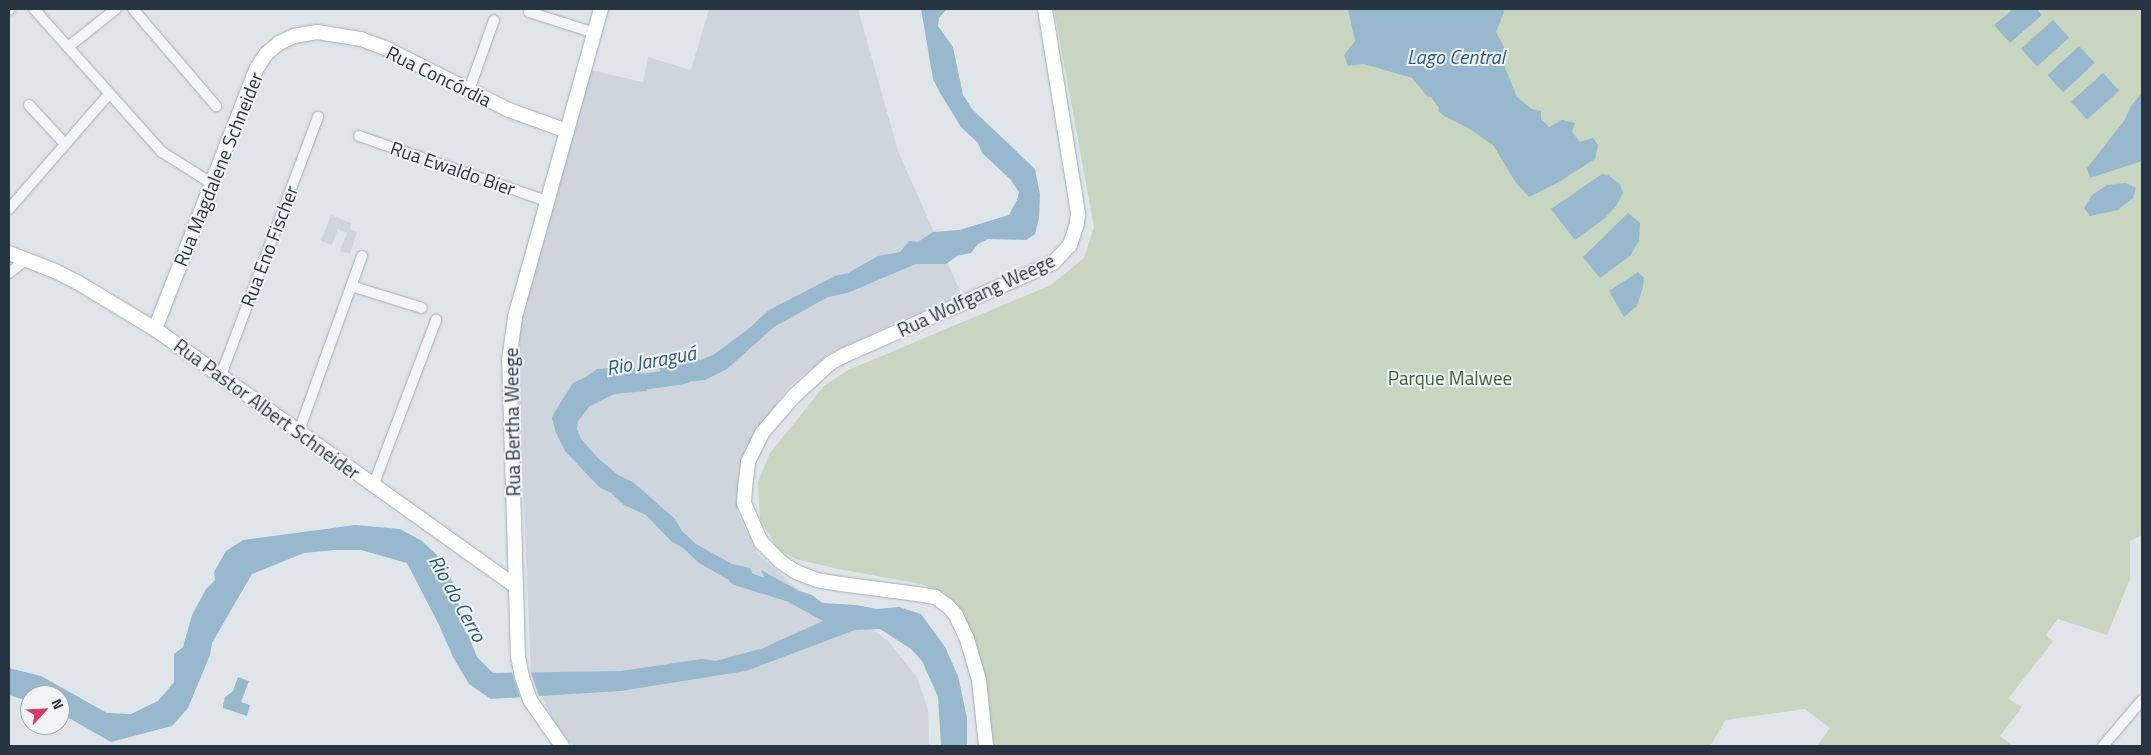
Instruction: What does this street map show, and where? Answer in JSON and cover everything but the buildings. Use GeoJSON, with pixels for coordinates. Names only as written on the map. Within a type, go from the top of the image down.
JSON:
{"type":"FeatureCollection","features":[{"type":"Feature","properties":{"kind":"main road","name":"Rua Bertha Weege"},"geometry":{"type":"LineString","coordinates":[[562,746],[536,711],[526,688],[518,656],[514,585],[510,349],[515,317],[601,9]]}},
{"type":"Feature","properties":{"kind":"main road","name":"Rua Wolfgang Weege"},"geometry":{"type":"LineString","coordinates":[[986,746],[979,680],[967,639],[956,615],[948,606],[924,594],[817,580],[796,572],[781,562],[761,542],[744,503],[748,462],[762,433],[816,374],[843,356],[1053,263],[1070,244],[1077,224],[1078,213],[1045,9]]}},
{"type":"Feature","properties":{"kind":"main road","name":"Rua Concórdia"},"geometry":{"type":"LineString","coordinates":[[308,33],[331,32],[368,42],[509,110],[567,131]]}},
{"type":"Feature","properties":{"kind":"main road","name":"Rua Magdalene Schneider"},"geometry":{"type":"LineString","coordinates":[[155,330],[257,68],[266,54],[279,43],[294,36],[308,33]]}},
{"type":"Feature","properties":{"kind":"main road","name":"Rua Pastor Albert Schneider"},"geometry":{"type":"LineString","coordinates":[[9,253],[27,259],[77,282],[155,330],[221,375],[514,585]]}},
{"type":"Feature","properties":{"kind":"main road"},"geometry":{"type":"LineString","coordinates":[[492,571],[514,554]]}},
{"type":"Feature","properties":{"kind":"street"},"geometry":{"type":"LineString","coordinates":[[34,9],[162,152],[211,183]]}},
{"type":"Feature","properties":{"kind":"street"},"geometry":{"type":"LineString","coordinates":[[68,47],[116,9]]}},
{"type":"Feature","properties":{"kind":"street"},"geometry":{"type":"LineString","coordinates":[[133,9],[216,106]]}},
{"type":"Feature","properties":{"kind":"street"},"geometry":{"type":"LineString","coordinates":[[529,12],[595,33]]}},
{"type":"Feature","properties":{"kind":"street"},"geometry":{"type":"LineString","coordinates":[[469,90],[494,20]]}},
{"type":"Feature","properties":{"kind":"street"},"geometry":{"type":"LineString","coordinates":[[9,209],[109,94]]}},
{"type":"Feature","properties":{"kind":"street"},"geometry":{"type":"LineString","coordinates":[[29,105],[65,144]]}},
{"type":"Feature","properties":{"kind":"street","name":"Rua Eno Fischer"},"geometry":{"type":"LineString","coordinates":[[221,375],[318,117]]}},
{"type":"Feature","properties":{"kind":"street","name":"Rua Ewaldo Bier"},"geometry":{"type":"LineString","coordinates":[[359,136],[548,201]]}},
{"type":"Feature","properties":{"kind":"street"},"geometry":{"type":"LineString","coordinates":[[299,431],[362,256]]}},
{"type":"Feature","properties":{"kind":"street"},"geometry":{"type":"LineString","coordinates":[[9,273],[27,259]]}},
{"type":"Feature","properties":{"kind":"street"},"geometry":{"type":"LineString","coordinates":[[351,286],[422,308]]}},
{"type":"Feature","properties":{"kind":"street"},"geometry":{"type":"LineString","coordinates":[[374,486],[436,320]]}},
{"type":"Feature","properties":{"kind":"street"},"geometry":{"type":"LineString","coordinates":[[2103,746],[2142,700]]}},
{"type":"Feature","properties":{"kind":"shaded area"},"geometry":{"type":"Polygon","coordinates":[[[709,9],[858,9],[898,151],[963,298],[899,321],[829,354],[790,386],[746,449],[740,474],[737,512],[758,554],[795,587],[874,630],[888,641],[917,677],[928,710],[929,746],[573,746],[554,723],[531,673],[516,328],[590,70],[643,82],[648,57],[691,70],[709,9]]]}},
{"type":"Feature","properties":{"kind":"shaded area"},"geometry":{"type":"Polygon","coordinates":[[[331,215],[351,223],[350,229],[357,232],[350,254],[340,251],[347,233],[338,229],[332,245],[321,241],[331,215]]]}},
{"type":"Feature","properties":{"kind":"green space","name":"Parque Malwee"},"geometry":{"type":"Polygon","coordinates":[[[1054,9],[2142,9],[2142,535],[2130,541],[2130,579],[2107,635],[2058,619],[2046,635],[2053,641],[2008,699],[2022,707],[2000,736],[2013,746],[1817,746],[1830,728],[1805,709],[1726,720],[1710,746],[993,746],[978,663],[960,612],[943,592],[921,584],[838,569],[796,559],[777,548],[760,519],[758,482],[770,453],[824,386],[846,371],[1051,285],[1084,258],[1094,227],[1054,9]]]}},
{"type":"Feature","properties":{"kind":"water"},"geometry":{"type":"Polygon","coordinates":[[[921,9],[947,9],[939,18],[938,26],[953,47],[963,95],[973,110],[1035,169],[1040,194],[1039,218],[1035,234],[1026,240],[988,239],[978,244],[971,253],[957,256],[946,264],[916,264],[847,293],[828,297],[774,327],[727,369],[705,380],[666,386],[659,367],[677,364],[691,357],[701,360],[713,355],[746,331],[769,310],[835,276],[848,273],[878,256],[900,252],[909,241],[918,242],[933,232],[959,230],[1009,215],[1019,192],[1010,179],[982,153],[978,143],[961,127],[940,93],[933,79],[921,9]]]}},
{"type":"Feature","properties":{"kind":"water","name":"Lago Central"},"geometry":{"type":"Polygon","coordinates":[[[1348,9],[1503,9],[1504,12],[1496,32],[1504,47],[1503,63],[1517,97],[1532,109],[1541,111],[1541,119],[1549,127],[1562,120],[1575,123],[1572,132],[1580,142],[1593,138],[1598,145],[1595,159],[1557,183],[1529,197],[1516,183],[1493,145],[1468,128],[1444,116],[1438,111],[1439,108],[1431,97],[1428,97],[1412,78],[1364,64],[1348,66],[1344,55],[1355,41],[1348,9]]]}},
{"type":"Feature","properties":{"kind":"water"},"geometry":{"type":"Polygon","coordinates":[[[2013,9],[2037,9],[2042,15],[2010,43],[1994,25],[2013,9]]]}},
{"type":"Feature","properties":{"kind":"water"},"geometry":{"type":"Polygon","coordinates":[[[2053,20],[2069,38],[2037,67],[2021,49],[2053,20]]]}},
{"type":"Feature","properties":{"kind":"water"},"geometry":{"type":"Polygon","coordinates":[[[2079,46],[2095,63],[2063,92],[2048,75],[2079,46]]]}},
{"type":"Feature","properties":{"kind":"water"},"geometry":{"type":"Polygon","coordinates":[[[2103,73],[2119,91],[2087,120],[2071,102],[2103,73]]]}},
{"type":"Feature","properties":{"kind":"water"},"geometry":{"type":"Polygon","coordinates":[[[2141,94],[2142,161],[2090,178],[2087,168],[2124,121],[2131,106],[2141,94]]]}},
{"type":"Feature","properties":{"kind":"water"},"geometry":{"type":"Polygon","coordinates":[[[1602,174],[1608,175],[1620,184],[1623,193],[1616,206],[1605,218],[1575,240],[1551,209],[1602,174]]]}},
{"type":"Feature","properties":{"kind":"water"},"geometry":{"type":"Polygon","coordinates":[[[2126,183],[2136,188],[2133,198],[2118,210],[2090,216],[2084,208],[2092,195],[2107,185],[2126,183]]]}},
{"type":"Feature","properties":{"kind":"water"},"geometry":{"type":"Polygon","coordinates":[[[1628,213],[1640,223],[1639,241],[1630,256],[1600,278],[1583,257],[1628,213]]]}},
{"type":"Feature","properties":{"kind":"water"},"geometry":{"type":"Polygon","coordinates":[[[1638,272],[1644,278],[1643,287],[1637,306],[1624,317],[1609,291],[1638,272]]]}},
{"type":"Feature","properties":{"kind":"water"},"geometry":{"type":"Polygon","coordinates":[[[639,368],[647,391],[614,394],[590,406],[578,421],[577,429],[581,439],[598,458],[618,475],[633,482],[675,519],[682,531],[696,544],[732,564],[750,568],[758,588],[749,583],[727,579],[699,563],[683,548],[671,541],[646,515],[624,505],[611,493],[599,487],[565,451],[556,433],[552,418],[554,413],[573,383],[597,369],[639,368]]]}},
{"type":"Feature","properties":{"kind":"water"},"geometry":{"type":"Polygon","coordinates":[[[355,525],[400,529],[422,541],[438,556],[453,583],[465,627],[477,657],[493,673],[621,671],[702,659],[716,661],[763,648],[823,621],[770,592],[761,570],[799,591],[812,595],[822,603],[856,605],[877,609],[899,607],[921,614],[945,647],[958,676],[967,718],[967,746],[941,746],[938,697],[922,661],[911,649],[880,629],[855,630],[746,671],[620,691],[491,699],[469,684],[453,657],[407,563],[361,550],[304,553],[252,574],[212,643],[210,655],[188,708],[172,726],[111,742],[70,719],[70,692],[107,713],[131,714],[158,701],[174,682],[174,654],[183,647],[192,615],[206,589],[215,580],[214,572],[226,551],[243,540],[355,525]]]}},
{"type":"Feature","properties":{"kind":"water"},"geometry":{"type":"Polygon","coordinates":[[[9,668],[41,676],[57,685],[20,685],[20,699],[9,695],[9,668]]]}},
{"type":"Feature","properties":{"kind":"water"},"geometry":{"type":"Polygon","coordinates":[[[238,677],[249,681],[241,702],[250,705],[247,716],[223,708],[225,697],[233,691],[238,677]]]}},
{"type":"Feature","properties":{"kind":"pier"},"geometry":{"type":"Polygon","coordinates":[[[511,670],[530,670],[540,699],[521,700],[511,670]]]}},
{"type":"Feature","properties":{"kind":"waterway","name":"Rio Jaraguá"},"geometry":{"type":"LineString","coordinates":[[622,385],[684,376]]}},
{"type":"Feature","properties":{"kind":"waterway","name":"Rio Jaraguá"},"geometry":{"type":"LineString","coordinates":[[736,577],[787,593]]}},
{"type":"Feature","properties":{"kind":"water label","name":"Rio do Cerro"},"geometry":{"type":"Point","coordinates":[458,598]}}]}
